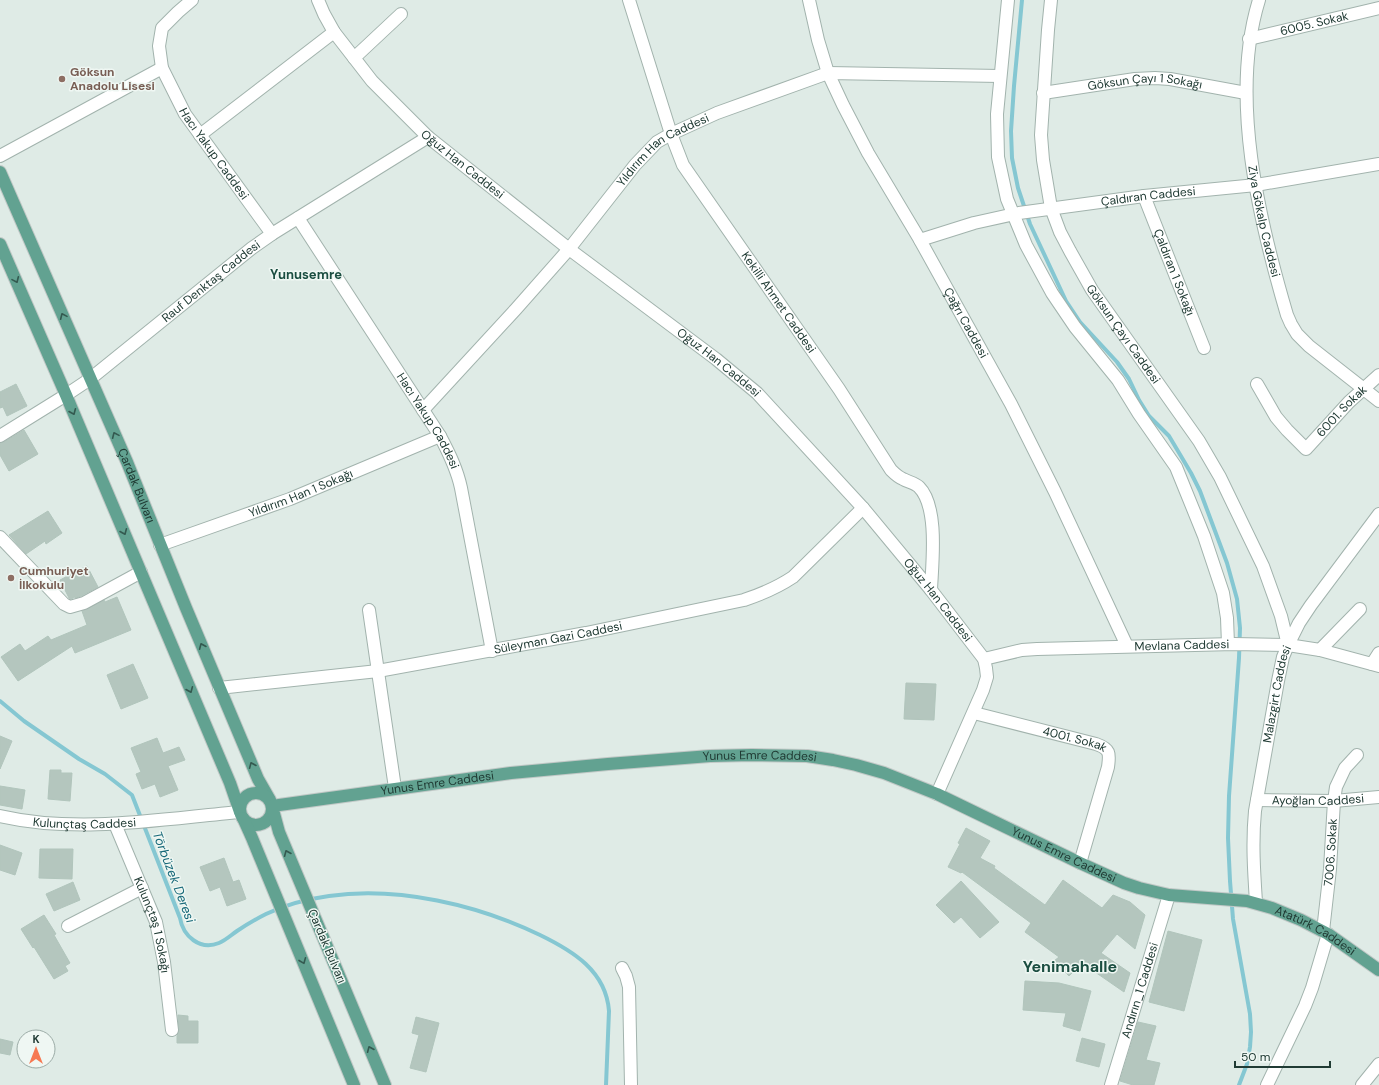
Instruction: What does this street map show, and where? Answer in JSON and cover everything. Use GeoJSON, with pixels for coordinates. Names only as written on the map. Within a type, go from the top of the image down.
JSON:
{"type":"FeatureCollection","features":[{"type":"Feature","properties":{"kind":"main road","name":"Çardak Bulvarı"},"geometry":{"type":"LineString","coordinates":[[0,172],[127,462],[258,780],[271,803],[278,832],[385,1085]]}},
{"type":"Feature","properties":{"kind":"main road"},"geometry":{"type":"LineString","coordinates":[[0,244],[66,395],[230,783],[354,1085]]}},
{"type":"Feature","properties":{"kind":"main road","name":"Yunus Emre Caddesi"},"geometry":{"type":"LineString","coordinates":[[271,803],[511,773],[608,764],[752,754],[807,756],[841,761],[884,773],[937,794],[1080,863],[1134,886],[1169,895],[1222,899]]}},
{"type":"Feature","properties":{"kind":"main road"},"geometry":{"type":"LineString","coordinates":[[259,793],[265,796],[271,803],[271,815],[262,824],[250,824],[242,815],[240,806],[243,800],[250,794],[259,793]]}},
{"type":"Feature","properties":{"kind":"main road","name":"Atatürk Caddesi"},"geometry":{"type":"LineString","coordinates":[[1222,899],[1252,902],[1301,920],[1325,933],[1379,970]]}},
{"type":"Feature","properties":{"kind":"street","name":"Hacı Yakup Caddesi"},"geometry":{"type":"LineString","coordinates":[[192,0],[162,28],[159,46],[162,68],[185,114],[272,234]]}},
{"type":"Feature","properties":{"kind":"street","name":"Oğuz Han Caddesi"},"geometry":{"type":"LineString","coordinates":[[318,0],[334,32],[372,81],[428,137],[569,249],[716,359],[757,393],[863,508],[931,590],[984,660]]}},
{"type":"Feature","properties":{"kind":"street","name":"Kekilli Ahmet Caddesi"},"geometry":{"type":"LineString","coordinates":[[629,0],[671,134],[683,165],[839,389],[891,470],[897,476],[918,486],[923,492],[930,508],[932,523],[931,590]]}},
{"type":"Feature","properties":{"kind":"street","name":"Çağrı Caddesi"},"geometry":{"type":"LineString","coordinates":[[809,0],[818,40],[828,73],[843,105],[868,152],[920,240],[1011,404],[1055,492],[1127,646]]}},
{"type":"Feature","properties":{"kind":"street"},"geometry":{"type":"LineString","coordinates":[[1008,0],[997,114],[998,157],[1003,185],[1040,272],[1055,298],[1075,327],[1118,380],[1143,420],[1176,467],[1204,536],[1221,586],[1231,644]]}},
{"type":"Feature","properties":{"kind":"street","name":"Göksun Çayı Caddesi"},"geometry":{"type":"LineString","coordinates":[[1051,0],[1041,135],[1046,209],[1092,290],[1199,441],[1220,477],[1263,566],[1281,616],[1288,645]]}},
{"type":"Feature","properties":{"kind":"street","name":"Ziya Gökalp Caddesi"},"geometry":{"type":"LineString","coordinates":[[1259,0],[1249,39],[1246,93],[1250,145],[1256,185],[1281,293],[1291,324],[1297,334],[1309,346],[1379,401]]}},
{"type":"Feature","properties":{"kind":"street","name":"6005. Sokak"},"geometry":{"type":"LineString","coordinates":[[1249,39],[1379,8]]}},
{"type":"Feature","properties":{"kind":"street"},"geometry":{"type":"LineString","coordinates":[[354,58],[401,14]]}},
{"type":"Feature","properties":{"kind":"street"},"geometry":{"type":"LineString","coordinates":[[200,135],[334,32]]}},
{"type":"Feature","properties":{"kind":"street"},"geometry":{"type":"LineString","coordinates":[[0,156],[162,68]]}},
{"type":"Feature","properties":{"kind":"street","name":"Yıldırım Han Caddesi"},"geometry":{"type":"LineString","coordinates":[[423,410],[569,249],[639,161],[657,142],[717,113],[828,73],[1000,76]]}},
{"type":"Feature","properties":{"kind":"street","name":"Göksun Çayı 1 Sokağı"},"geometry":{"type":"LineString","coordinates":[[1043,93],[1135,79],[1155,78],[1170,79],[1246,93]]}},
{"type":"Feature","properties":{"kind":"street","name":"Rauf Denktaş Caddesi"},"geometry":{"type":"LineString","coordinates":[[0,436],[90,379],[236,260],[272,234],[428,137]]}},
{"type":"Feature","properties":{"kind":"street","name":"Çaldıran Caddesi"},"geometry":{"type":"LineString","coordinates":[[920,240],[974,223],[1016,213],[1144,196],[1256,185],[1379,164]]}},
{"type":"Feature","properties":{"kind":"street","name":"Çaldıran 1 Sokağı"},"geometry":{"type":"LineString","coordinates":[[1144,196],[1204,348]]}},
{"type":"Feature","properties":{"kind":"street","name":"Hacı Yakup Caddesi"},"geometry":{"type":"LineString","coordinates":[[298,218],[440,436],[458,473],[492,651]]}},
{"type":"Feature","properties":{"kind":"street","name":"6001. Sokak"},"geometry":{"type":"LineString","coordinates":[[1257,384],[1276,417],[1306,449],[1349,402],[1379,375]]}},
{"type":"Feature","properties":{"kind":"street","name":"Yıldırım Han 1 Sokağı"},"geometry":{"type":"LineString","coordinates":[[160,545],[290,499],[440,436]]}},
{"type":"Feature","properties":{"kind":"street","name":"Süleyman Gazi Caddesi"},"geometry":{"type":"LineString","coordinates":[[219,688],[378,671],[586,633],[744,600],[780,586],[793,577],[863,508]]}},
{"type":"Feature","properties":{"kind":"street","name":"Malazgirt Caddesi"},"geometry":{"type":"LineString","coordinates":[[1252,902],[1253,834],[1257,800],[1283,656],[1299,623],[1311,605],[1379,514]]}},
{"type":"Feature","properties":{"kind":"street"},"geometry":{"type":"LineString","coordinates":[[0,537],[64,604],[70,607],[84,603],[141,572]]}},
{"type":"Feature","properties":{"kind":"street"},"geometry":{"type":"LineString","coordinates":[[1320,650],[1360,609]]}},
{"type":"Feature","properties":{"kind":"street"},"geometry":{"type":"LineString","coordinates":[[369,610],[395,788]]}},
{"type":"Feature","properties":{"kind":"street","name":"Mevlana Caddesi"},"geometry":{"type":"LineString","coordinates":[[984,660],[1022,650],[1127,646],[1271,644],[1320,650],[1376,665]]}},
{"type":"Feature","properties":{"kind":"street"},"geometry":{"type":"LineString","coordinates":[[1376,665],[1379,653]]}},
{"type":"Feature","properties":{"kind":"street"},"geometry":{"type":"LineString","coordinates":[[937,794],[983,690],[987,677],[984,660]]}},
{"type":"Feature","properties":{"kind":"street","name":"4001. Sokak"},"geometry":{"type":"LineString","coordinates":[[974,713],[1096,744],[1105,747],[1108,751],[1108,767],[1080,863]]}},
{"type":"Feature","properties":{"kind":"street","name":"7006. Sokak"},"geometry":{"type":"LineString","coordinates":[[1267,1085],[1306,1006],[1312,988],[1325,933],[1336,787],[1345,768],[1357,755]]}},
{"type":"Feature","properties":{"kind":"street","name":"Ayoğlan Caddesi"},"geometry":{"type":"LineString","coordinates":[[1257,800],[1334,801],[1379,797]]}},
{"type":"Feature","properties":{"kind":"street","name":"Kulunçtaş Caddesi"},"geometry":{"type":"LineString","coordinates":[[0,816],[53,824],[115,824],[176,818],[242,815]]}},
{"type":"Feature","properties":{"kind":"street","name":"Kulunçtaş 1 Sokağı"},"geometry":{"type":"LineString","coordinates":[[115,824],[156,922],[161,940],[172,1030]]}},
{"type":"Feature","properties":{"kind":"street"},"geometry":{"type":"LineString","coordinates":[[68,926],[142,888]]}},
{"type":"Feature","properties":{"kind":"street","name":"Andırın_1 Caddesi"},"geometry":{"type":"LineString","coordinates":[[1111,1085],[1169,895]]}},
{"type":"Feature","properties":{"kind":"street"},"geometry":{"type":"LineString","coordinates":[[622,968],[629,987],[632,1085]]}},
{"type":"Feature","properties":{"kind":"street"},"geometry":{"type":"LineString","coordinates":[[1362,1085],[1379,1064]]}},
{"type":"Feature","properties":{"kind":"building"},"geometry":{"type":"Polygon","coordinates":[[[16,384],[27,406],[7,416],[3,407],[0,408],[0,392],[16,384]]]}},
{"type":"Feature","properties":{"kind":"building"},"geometry":{"type":"Polygon","coordinates":[[[24,430],[38,454],[9,471],[0,455],[0,443],[24,430]]]}},
{"type":"Feature","properties":{"kind":"building"},"geometry":{"type":"Polygon","coordinates":[[[48,511],[62,533],[46,544],[45,541],[26,554],[9,535],[48,511]]]}},
{"type":"Feature","properties":{"kind":"building"},"geometry":{"type":"Polygon","coordinates":[[[87,566],[98,587],[76,598],[69,598],[60,580],[87,566]]]}},
{"type":"Feature","properties":{"kind":"building"},"geometry":{"type":"Polygon","coordinates":[[[117,597],[131,630],[75,653],[72,646],[18,681],[1,657],[20,644],[25,651],[48,636],[51,640],[87,625],[82,611],[104,600],[105,602],[117,597]]]}},
{"type":"Feature","properties":{"kind":"building"},"geometry":{"type":"Polygon","coordinates":[[[133,664],[148,698],[121,709],[107,675],[133,664]]]}},
{"type":"Feature","properties":{"kind":"building"},"geometry":{"type":"Polygon","coordinates":[[[906,683],[936,684],[934,720],[904,719],[906,683]]]}},
{"type":"Feature","properties":{"kind":"building"},"geometry":{"type":"Polygon","coordinates":[[[0,736],[12,741],[0,769],[0,736]]]}},
{"type":"Feature","properties":{"kind":"building"},"geometry":{"type":"Polygon","coordinates":[[[157,738],[163,753],[179,747],[185,760],[168,766],[178,790],[160,797],[155,784],[142,789],[136,774],[141,772],[131,748],[157,738]]]}},
{"type":"Feature","properties":{"kind":"building"},"geometry":{"type":"Polygon","coordinates":[[[50,770],[61,770],[61,773],[72,773],[70,801],[48,799],[50,770]]]}},
{"type":"Feature","properties":{"kind":"building"},"geometry":{"type":"Polygon","coordinates":[[[0,786],[25,790],[22,809],[0,805],[0,786]]]}},
{"type":"Feature","properties":{"kind":"building"},"geometry":{"type":"Polygon","coordinates":[[[966,828],[990,841],[980,858],[995,866],[994,868],[1045,905],[1063,880],[1102,908],[1113,895],[1130,902],[1145,915],[1135,949],[1117,934],[1101,953],[1130,973],[1124,992],[1082,963],[1069,976],[1054,961],[1059,957],[1025,932],[1031,923],[962,872],[961,873],[948,867],[960,844],[958,843],[966,828]]]}},
{"type":"Feature","properties":{"kind":"building"},"geometry":{"type":"Polygon","coordinates":[[[0,845],[22,853],[15,875],[0,870],[0,845]]]}},
{"type":"Feature","properties":{"kind":"building"},"geometry":{"type":"Polygon","coordinates":[[[40,849],[73,849],[72,879],[39,878],[40,849]]]}},
{"type":"Feature","properties":{"kind":"building"},"geometry":{"type":"Polygon","coordinates":[[[224,858],[233,882],[239,880],[246,899],[227,906],[220,887],[210,891],[200,867],[224,858]]]}},
{"type":"Feature","properties":{"kind":"building"},"geometry":{"type":"Polygon","coordinates":[[[961,881],[999,922],[980,938],[961,917],[954,923],[936,905],[961,881]]]}},
{"type":"Feature","properties":{"kind":"building"},"geometry":{"type":"Polygon","coordinates":[[[73,882],[80,900],[54,911],[46,894],[73,882]]]}},
{"type":"Feature","properties":{"kind":"building"},"geometry":{"type":"Polygon","coordinates":[[[44,915],[56,934],[54,935],[70,963],[65,966],[68,971],[54,979],[21,929],[44,915]]]}},
{"type":"Feature","properties":{"kind":"building"},"geometry":{"type":"Polygon","coordinates":[[[1168,931],[1202,940],[1184,1011],[1149,1002],[1168,931]]]}},
{"type":"Feature","properties":{"kind":"building"},"geometry":{"type":"Polygon","coordinates":[[[1025,981],[1059,983],[1091,991],[1080,1031],[1063,1026],[1066,1013],[1023,1010],[1025,981]]]}},
{"type":"Feature","properties":{"kind":"building"},"geometry":{"type":"Polygon","coordinates":[[[178,1015],[188,1016],[188,1021],[198,1021],[198,1043],[177,1043],[179,1030],[178,1015]]]}},
{"type":"Feature","properties":{"kind":"building"},"geometry":{"type":"Polygon","coordinates":[[[416,1017],[439,1023],[426,1072],[410,1068],[419,1035],[412,1033],[416,1017]]]}},
{"type":"Feature","properties":{"kind":"building"},"geometry":{"type":"Polygon","coordinates":[[[1138,1022],[1156,1026],[1146,1060],[1160,1063],[1154,1085],[1133,1085],[1120,1081],[1138,1022]]]}},
{"type":"Feature","properties":{"kind":"building"},"geometry":{"type":"Polygon","coordinates":[[[1082,1038],[1105,1044],[1099,1067],[1076,1061],[1082,1038]]]}},
{"type":"Feature","properties":{"kind":"building"},"geometry":{"type":"Polygon","coordinates":[[[0,1039],[13,1042],[10,1055],[0,1053],[0,1039]]]}},
{"type":"Feature","properties":{"kind":"waterway"},"geometry":{"type":"LineString","coordinates":[[1022,0],[1011,131],[1012,158],[1018,188],[1030,224],[1066,301],[1080,322],[1117,362],[1129,379],[1149,416],[1169,436],[1191,473],[1200,491],[1227,563],[1237,599],[1240,628],[1239,658],[1229,796],[1228,838],[1233,919],[1250,1014],[1251,1032],[1247,1064],[1239,1085]]}},
{"type":"Feature","properties":{"kind":"waterway","name":"Törbüzek Deresi"},"geometry":{"type":"LineString","coordinates":[[0,701],[24,721],[79,759],[105,774],[132,795],[182,925],[185,931],[194,940],[205,945],[219,943],[266,914],[296,903],[329,896],[355,894],[410,896],[437,900],[491,915],[516,924],[564,948],[586,964],[602,984],[607,997],[609,1011],[606,1085]]}},
{"type":"Feature","properties":{"kind":"place","name":"Göksun Anadolu Lisesi"},"geometry":{"type":"Point","coordinates":[62,79]}},
{"type":"Feature","properties":{"kind":"place","name":"Cumhuriyet İlkokulu"},"geometry":{"type":"Point","coordinates":[11,578]}},
{"type":"Feature","properties":{"kind":"district","name":"Yunusemre"},"geometry":{"type":"Point","coordinates":[306,274]}},
{"type":"Feature","properties":{"kind":"district","name":"Yenimahalle"},"geometry":{"type":"Point","coordinates":[1070,966]}}]}
